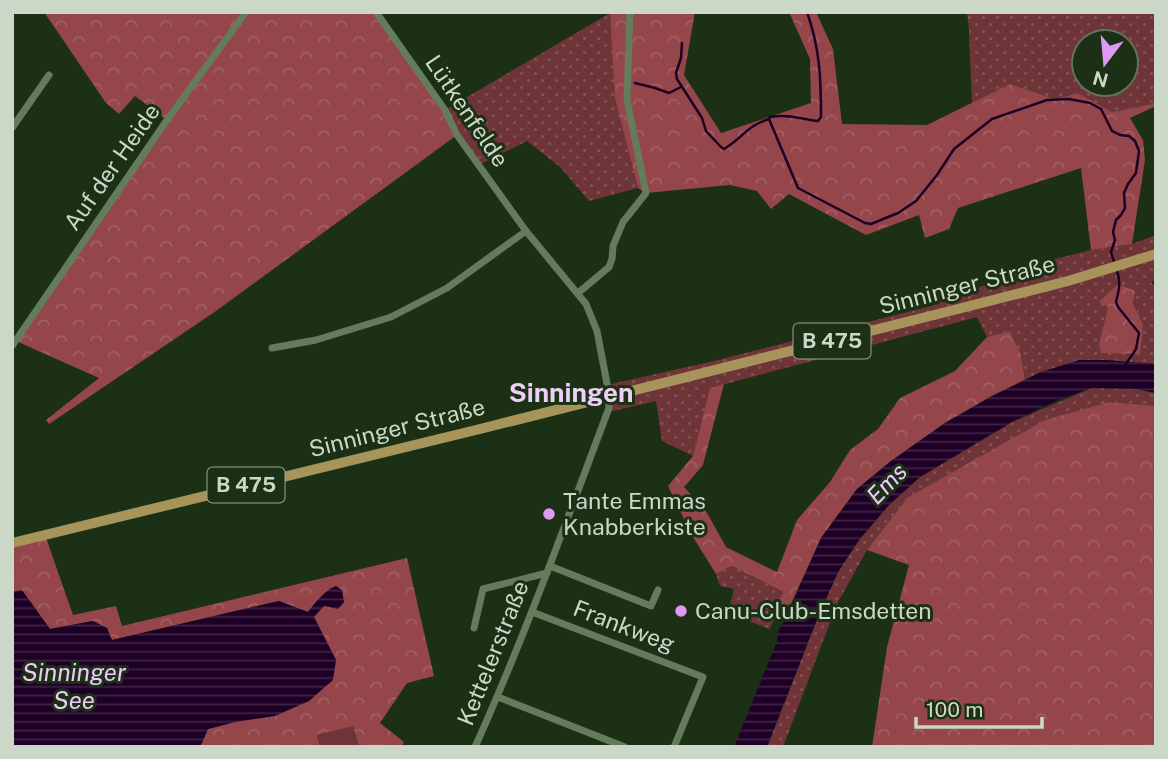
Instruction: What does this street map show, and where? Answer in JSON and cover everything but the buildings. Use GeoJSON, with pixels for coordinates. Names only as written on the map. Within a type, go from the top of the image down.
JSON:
{"type":"FeatureCollection","features":[{"type":"Feature","properties":{"kind":"main road","name":"Sinninger Straße"},"geometry":{"type":"LineString","coordinates":[[12,543],[963,308],[1156,254]]}},
{"type":"Feature","properties":{"kind":"street","name":"Auf der Heide"},"geometry":{"type":"LineString","coordinates":[[12,346],[167,120],[246,12]]}},
{"type":"Feature","properties":{"kind":"street","name":"Lütkenfelde"},"geometry":{"type":"LineString","coordinates":[[376,12],[445,110],[457,135],[526,231],[586,304],[597,331],[609,397]]}},
{"type":"Feature","properties":{"kind":"street"},"geometry":{"type":"LineString","coordinates":[[578,293],[609,267],[613,246],[623,222],[646,193],[627,100],[630,12]]}},
{"type":"Feature","properties":{"kind":"street"},"geometry":{"type":"LineString","coordinates":[[12,128],[49,75]]}},
{"type":"Feature","properties":{"kind":"street"},"geometry":{"type":"LineString","coordinates":[[272,348],[316,340],[391,317],[447,288],[526,231]]}},
{"type":"Feature","properties":{"kind":"street","name":"Kettelerstraße"},"geometry":{"type":"LineString","coordinates":[[475,747],[498,697],[548,570],[609,408],[609,397]]}},
{"type":"Feature","properties":{"kind":"street","name":"Kettelerstraße"},"geometry":{"type":"LineString","coordinates":[[474,628],[482,589],[548,570],[651,606],[658,590]]}},
{"type":"Feature","properties":{"kind":"street","name":"Frankweg"},"geometry":{"type":"LineString","coordinates":[[531,612],[703,677],[674,747]]}},
{"type":"Feature","properties":{"kind":"street"},"geometry":{"type":"LineString","coordinates":[[498,697],[625,747]]}},
{"type":"Feature","properties":{"kind":"shaded area"},"geometry":{"type":"Polygon","coordinates":[[[967,12],[1156,12],[1156,103],[1112,112],[1087,98],[1140,98],[1140,28],[1070,28],[1070,95],[1055,99],[1010,84],[972,103],[967,12]]]}},
{"type":"Feature","properties":{"kind":"shaded area"},"geometry":{"type":"Polygon","coordinates":[[[610,13],[617,103],[638,188],[589,201],[560,167],[527,141],[479,165],[445,110],[610,13]]]}},
{"type":"Feature","properties":{"kind":"shaded area"},"geometry":{"type":"Polygon","coordinates":[[[1156,235],[1156,279],[1151,282],[1156,289],[1156,364],[1106,360],[1041,372],[1025,380],[1021,355],[1010,331],[987,337],[977,317],[710,388],[693,456],[662,441],[656,401],[613,411],[609,408],[607,385],[939,304],[938,299],[967,292],[1043,262],[1091,250],[1132,244],[1156,235]],[[1099,301],[1108,307],[1099,344],[1101,352],[1114,352],[1143,324],[1133,302],[1099,301]]]}},
{"type":"Feature","properties":{"kind":"shaded area"},"geometry":{"type":"Polygon","coordinates":[[[1092,388],[1136,389],[1156,393],[1156,406],[1110,402],[907,498],[867,550],[837,604],[783,747],[767,747],[838,572],[859,540],[889,505],[920,477],[1012,422],[1092,388]]]}},
{"type":"Feature","properties":{"kind":"shaded area"},"geometry":{"type":"Polygon","coordinates":[[[732,566],[783,592],[779,605],[774,604],[771,614],[775,616],[770,629],[728,614],[734,589],[720,586],[716,574],[732,566]]]}},
{"type":"Feature","properties":{"kind":"shaded area"},"geometry":{"type":"Polygon","coordinates":[[[353,726],[359,747],[320,747],[317,735],[353,726]]]}},
{"type":"Feature","properties":{"kind":"green space"},"geometry":{"type":"Polygon","coordinates":[[[44,12],[376,12],[445,110],[457,135],[216,311],[49,424],[46,420],[99,378],[16,341],[167,120],[135,96],[119,114],[106,103],[44,12]]]}},
{"type":"Feature","properties":{"kind":"green space"},"geometry":{"type":"Polygon","coordinates":[[[610,12],[695,12],[684,75],[721,133],[811,103],[810,59],[789,12],[816,12],[833,49],[842,124],[927,125],[1010,84],[1055,99],[1070,95],[1070,98],[1087,98],[1112,112],[1156,103],[1156,106],[1130,118],[1143,140],[1145,160],[1132,244],[1091,250],[1081,168],[958,208],[949,229],[925,238],[919,215],[866,235],[789,194],[771,209],[757,191],[730,185],[646,193],[638,188],[615,98],[610,12]]]}},
{"type":"Feature","properties":{"kind":"green space"},"geometry":{"type":"Polygon","coordinates":[[[1118,284],[1135,291],[1133,303],[1143,324],[1140,354],[1101,353],[1099,344],[1108,307],[1099,302],[1118,284]]]}},
{"type":"Feature","properties":{"kind":"green space"},"geometry":{"type":"Polygon","coordinates":[[[1010,331],[1021,355],[1025,380],[945,423],[857,489],[821,538],[789,608],[779,605],[783,592],[732,566],[716,574],[693,537],[668,486],[693,456],[710,388],[724,384],[703,465],[684,487],[707,513],[726,547],[777,572],[797,520],[830,482],[850,450],[878,429],[900,398],[955,371],[987,337],[1010,331]]]}},
{"type":"Feature","properties":{"kind":"green space"},"geometry":{"type":"Polygon","coordinates":[[[1110,402],[1156,406],[1156,747],[872,747],[887,647],[909,565],[867,550],[907,498],[1045,420],[1110,402]]]}},
{"type":"Feature","properties":{"kind":"green space"},"geometry":{"type":"Polygon","coordinates":[[[45,535],[73,615],[116,606],[122,626],[407,558],[434,676],[407,683],[380,723],[404,742],[401,747],[359,747],[353,727],[317,735],[320,747],[200,747],[208,729],[235,722],[336,660],[312,614],[279,601],[112,640],[93,621],[50,629],[22,591],[12,592],[12,543],[45,535]]]}},
{"type":"Feature","properties":{"kind":"water","name":"Ems"},"geometry":{"type":"Polygon","coordinates":[[[1079,360],[1156,364],[1156,393],[1136,389],[1092,388],[1058,400],[1012,422],[920,477],[889,505],[859,540],[838,572],[767,747],[734,747],[779,630],[821,538],[857,489],[945,423],[1041,372],[1079,360]]]}},
{"type":"Feature","properties":{"kind":"water","name":"Sinninger See"},"geometry":{"type":"Polygon","coordinates":[[[336,586],[342,590],[344,602],[338,609],[324,606],[314,617],[336,660],[333,680],[309,701],[275,716],[208,729],[200,747],[12,747],[12,592],[22,590],[50,629],[93,621],[107,628],[112,640],[279,601],[308,612],[324,593],[336,586]]]}},
{"type":"Feature","properties":{"kind":"waterway"},"geometry":{"type":"LineString","coordinates":[[807,12],[819,64],[821,117],[818,121],[782,116],[769,119],[798,188],[871,224],[898,213],[916,201],[954,149],[992,119],[1047,100],[1069,99],[1090,103],[1101,109],[1112,131],[1129,136],[1135,141],[1139,151],[1136,173],[1124,193],[1125,208],[1116,220],[1113,232],[1115,240],[1111,252],[1115,265]]}},
{"type":"Feature","properties":{"kind":"waterway"},"geometry":{"type":"LineString","coordinates":[[682,43],[677,79],[702,118],[706,131],[721,147],[724,149],[755,125],[769,119]]}},
{"type":"Feature","properties":{"kind":"waterway"},"geometry":{"type":"LineString","coordinates":[[635,83],[669,93],[681,87]]}},
{"type":"Feature","properties":{"kind":"waterway"},"geometry":{"type":"LineString","coordinates":[[1117,271],[1119,286],[1116,302],[1139,333],[1136,349],[1126,364]]}},
{"type":"Feature","properties":{"kind":"place","name":"Tante Emmas Knabberkiste"},"geometry":{"type":"Point","coordinates":[549,514]}},
{"type":"Feature","properties":{"kind":"place","name":"Canu-Club-Emsdetten"},"geometry":{"type":"Point","coordinates":[681,611]}},
{"type":"Feature","properties":{"kind":"district","name":"Sinningen"},"geometry":{"type":"Point","coordinates":[571,393]}}]}
